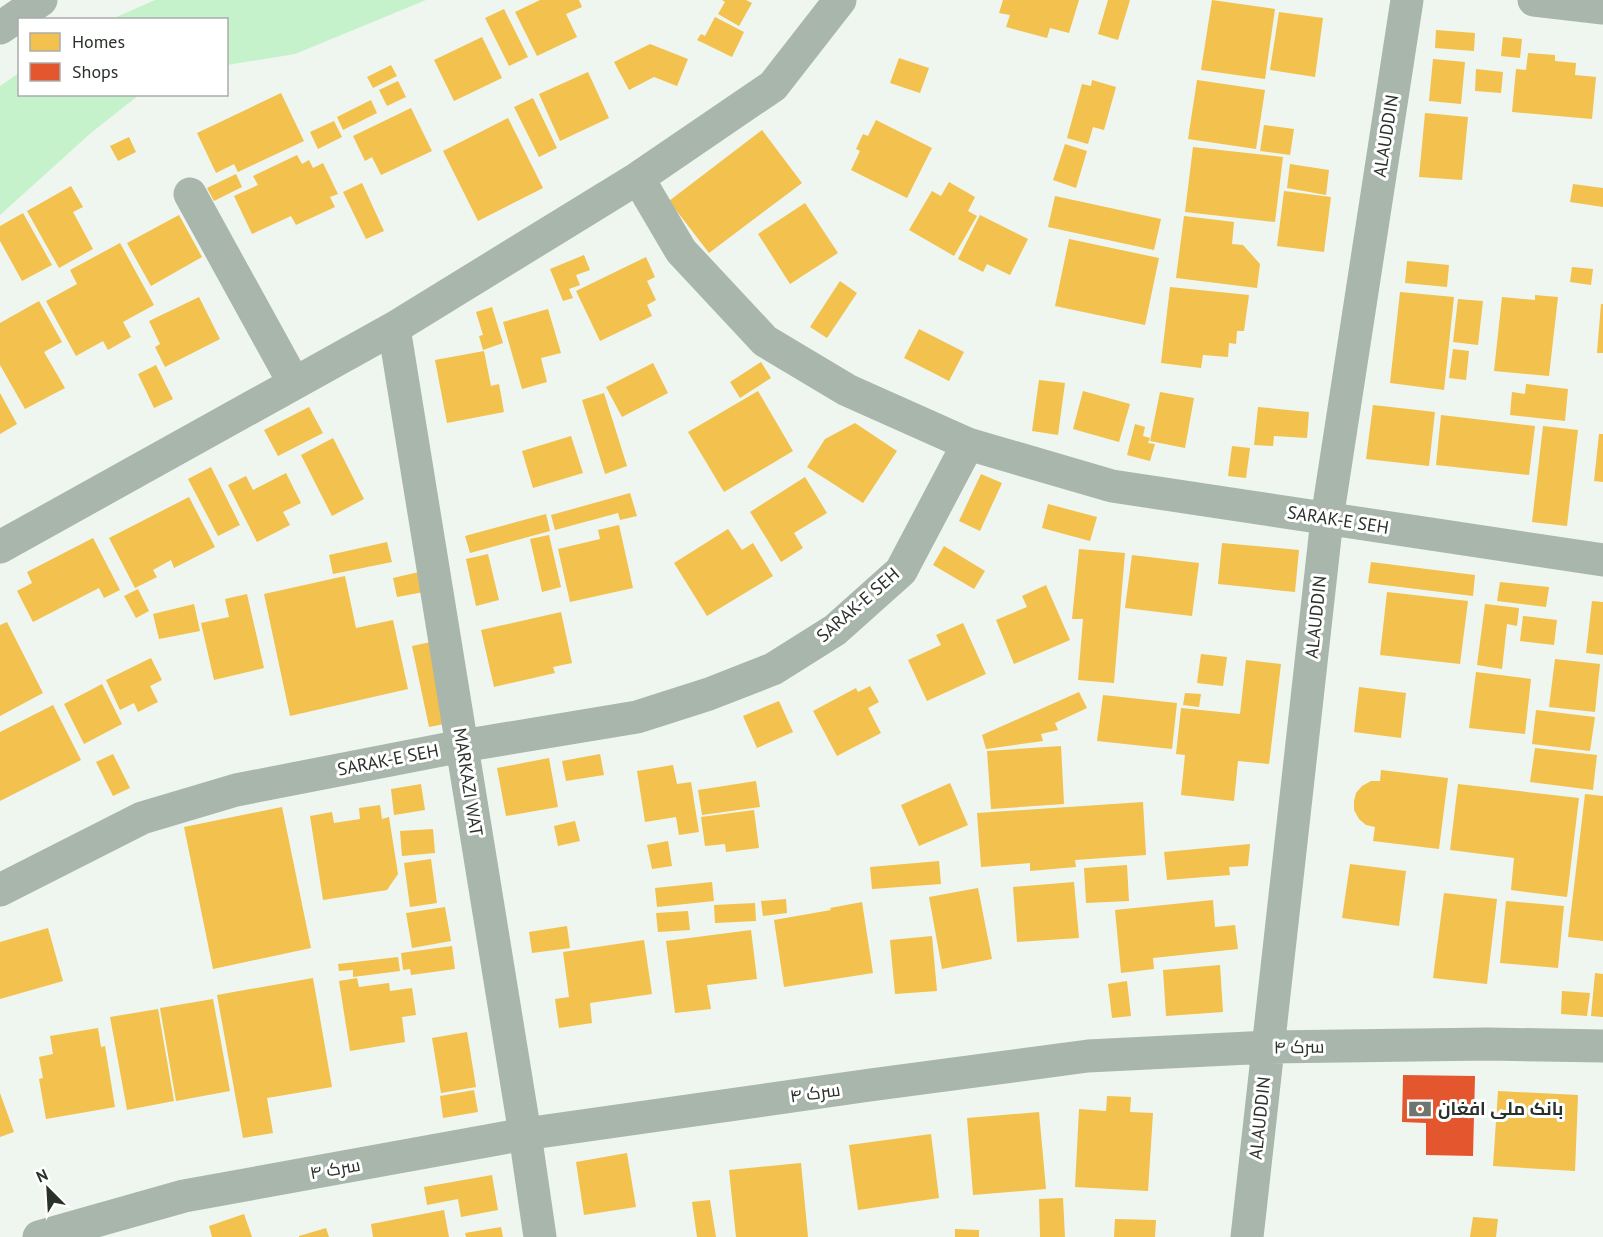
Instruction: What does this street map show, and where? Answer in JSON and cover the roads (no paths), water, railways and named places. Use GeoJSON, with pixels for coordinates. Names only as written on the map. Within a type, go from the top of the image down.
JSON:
{"type":"FeatureCollection","features":[{"type":"Feature","properties":{"kind":"street"},"geometry":{"type":"LineString","coordinates":[[0,28],[41,0]]}},
{"type":"Feature","properties":{"kind":"street"},"geometry":{"type":"LineString","coordinates":[[0,547],[394,328],[638,178],[773,86],[840,0]]}},
{"type":"Feature","properties":{"kind":"street","name":"ALAUDDIN"},"geometry":{"type":"LineString","coordinates":[[1247,1237],[1327,519],[1407,0]]}},
{"type":"Feature","properties":{"kind":"street"},"geometry":{"type":"LineString","coordinates":[[1534,0],[1603,8]]}},
{"type":"Feature","properties":{"kind":"street"},"geometry":{"type":"LineString","coordinates":[[638,178],[681,251],[765,341],[847,390],[968,444]]}},
{"type":"Feature","properties":{"kind":"street"},"geometry":{"type":"LineString","coordinates":[[190,194],[294,383]]}},
{"type":"Feature","properties":{"kind":"street","name":"MARKAZI WAT"},"geometry":{"type":"LineString","coordinates":[[394,328],[540,1237]]}},
{"type":"Feature","properties":{"kind":"street","name":"SARAK-E SEH"},"geometry":{"type":"LineString","coordinates":[[0,890],[142,818],[236,790],[462,746],[637,717],[709,694],[773,669],[835,630],[902,571],[968,444],[1112,486],[1603,560]]}},
{"type":"Feature","properties":{"kind":"street","name":"سرک ۴"},"geometry":{"type":"LineString","coordinates":[[39,1237],[184,1196],[525,1134],[1088,1056],[1269,1047],[1488,1044],[1603,1046]]}},
{"type":"Feature","properties":{"kind":"place","name":"بانک ملی افغان"},"geometry":{"type":"Point","coordinates":[1420,1109]}}]}
